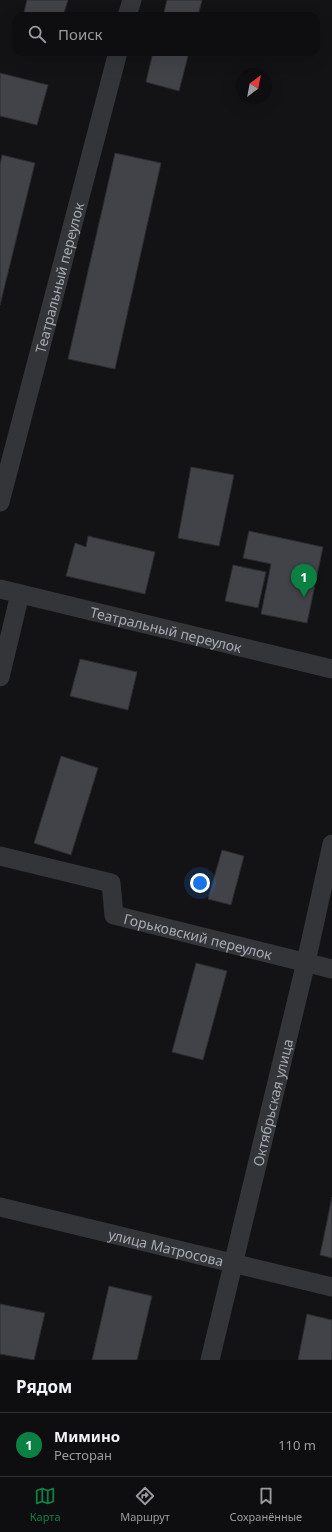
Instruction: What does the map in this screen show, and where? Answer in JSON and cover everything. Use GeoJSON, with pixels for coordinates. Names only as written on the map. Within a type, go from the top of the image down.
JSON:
{"type":"FeatureCollection","features":[{"type":"Feature","properties":{"kind":"street"},"geometry":{"type":"LineString","coordinates":[[129,12],[132,0]]}},
{"type":"Feature","properties":{"kind":"street","name":"Театральный переулок"},"geometry":{"type":"LineString","coordinates":[[0,502],[117,56]]}},
{"type":"Feature","properties":{"kind":"street","name":"Театральный переулок"},"geometry":{"type":"LineString","coordinates":[[0,589],[332,669]]}},
{"type":"Feature","properties":{"kind":"street"},"geometry":{"type":"LineString","coordinates":[[0,678],[20,594]]}},
{"type":"Feature","properties":{"kind":"street","name":"Октябрьская улица"},"geometry":{"type":"LineString","coordinates":[[210,1360],[306,962],[332,844]]}},
{"type":"Feature","properties":{"kind":"street","name":"Горьковский переулок"},"geometry":{"type":"LineString","coordinates":[[0,856],[111,883],[114,915],[332,969]]}},
{"type":"Feature","properties":{"kind":"street","name":"улица Матросова"},"geometry":{"type":"LineString","coordinates":[[0,1207],[332,1287]]}},
{"type":"Feature","properties":{"kind":"building"},"geometry":{"type":"Polygon","coordinates":[[[27,0],[68,0],[64,12],[24,12],[27,0]]]}},
{"type":"Feature","properties":{"kind":"building"},"geometry":{"type":"Polygon","coordinates":[[[167,0],[202,0],[199,12],[164,12],[167,0]]]}},
{"type":"Feature","properties":{"kind":"building"},"geometry":{"type":"Polygon","coordinates":[[[152,56],[188,56],[179,91],[146,82],[152,56]]]}},
{"type":"Feature","properties":{"kind":"building"},"geometry":{"type":"Polygon","coordinates":[[[0,73],[48,85],[37,125],[0,116],[0,73]]]}},
{"type":"Feature","properties":{"kind":"building"},"geometry":{"type":"Polygon","coordinates":[[[115,153],[161,163],[115,369],[68,359],[115,153]]]}},
{"type":"Feature","properties":{"kind":"building"},"geometry":{"type":"Polygon","coordinates":[[[2,155],[35,163],[0,305],[0,165],[2,155]]]}},
{"type":"Feature","properties":{"kind":"building"},"geometry":{"type":"Polygon","coordinates":[[[191,467],[234,475],[219,546],[178,538],[191,467]]]}},
{"type":"Feature","properties":{"kind":"building"},"geometry":{"type":"Polygon","coordinates":[[[249,531],[323,547],[307,623],[261,614],[271,564],[243,558],[249,531]]]}},
{"type":"Feature","properties":{"kind":"building"},"geometry":{"type":"Polygon","coordinates":[[[88,536],[155,552],[145,594],[66,576],[75,543],[86,547],[88,536]]]}},
{"type":"Feature","properties":{"kind":"building"},"geometry":{"type":"Polygon","coordinates":[[[233,565],[266,572],[258,608],[225,601],[233,565]]]}},
{"type":"Feature","properties":{"kind":"building"},"geometry":{"type":"Polygon","coordinates":[[[80,659],[137,672],[128,710],[70,696],[80,659]]]}},
{"type":"Feature","properties":{"kind":"building"},"geometry":{"type":"Polygon","coordinates":[[[61,756],[98,768],[71,855],[34,843],[61,756]]]}},
{"type":"Feature","properties":{"kind":"building"},"geometry":{"type":"Polygon","coordinates":[[[222,850],[244,856],[231,905],[208,899],[222,850]]]}},
{"type":"Feature","properties":{"kind":"building"},"geometry":{"type":"Polygon","coordinates":[[[196,963],[227,971],[203,1060],[172,1052],[196,963]]]}},
{"type":"Feature","properties":{"kind":"building"},"geometry":{"type":"Polygon","coordinates":[[[332,1197],[332,1258],[320,1255],[332,1197]]]}},
{"type":"Feature","properties":{"kind":"building"},"geometry":{"type":"Polygon","coordinates":[[[109,1286],[152,1296],[137,1360],[92,1360],[109,1286]]]}},
{"type":"Feature","properties":{"kind":"building"},"geometry":{"type":"Polygon","coordinates":[[[0,1304],[45,1313],[34,1360],[0,1354],[0,1304]]]}},
{"type":"Feature","properties":{"kind":"building"},"geometry":{"type":"Polygon","coordinates":[[[307,1314],[332,1320],[332,1360],[298,1360],[307,1314]]]}},
{"type":"Feature","properties":{"kind":"place","name":"Мимино"},"geometry":{"type":"Point","coordinates":[304,597]}}]}
